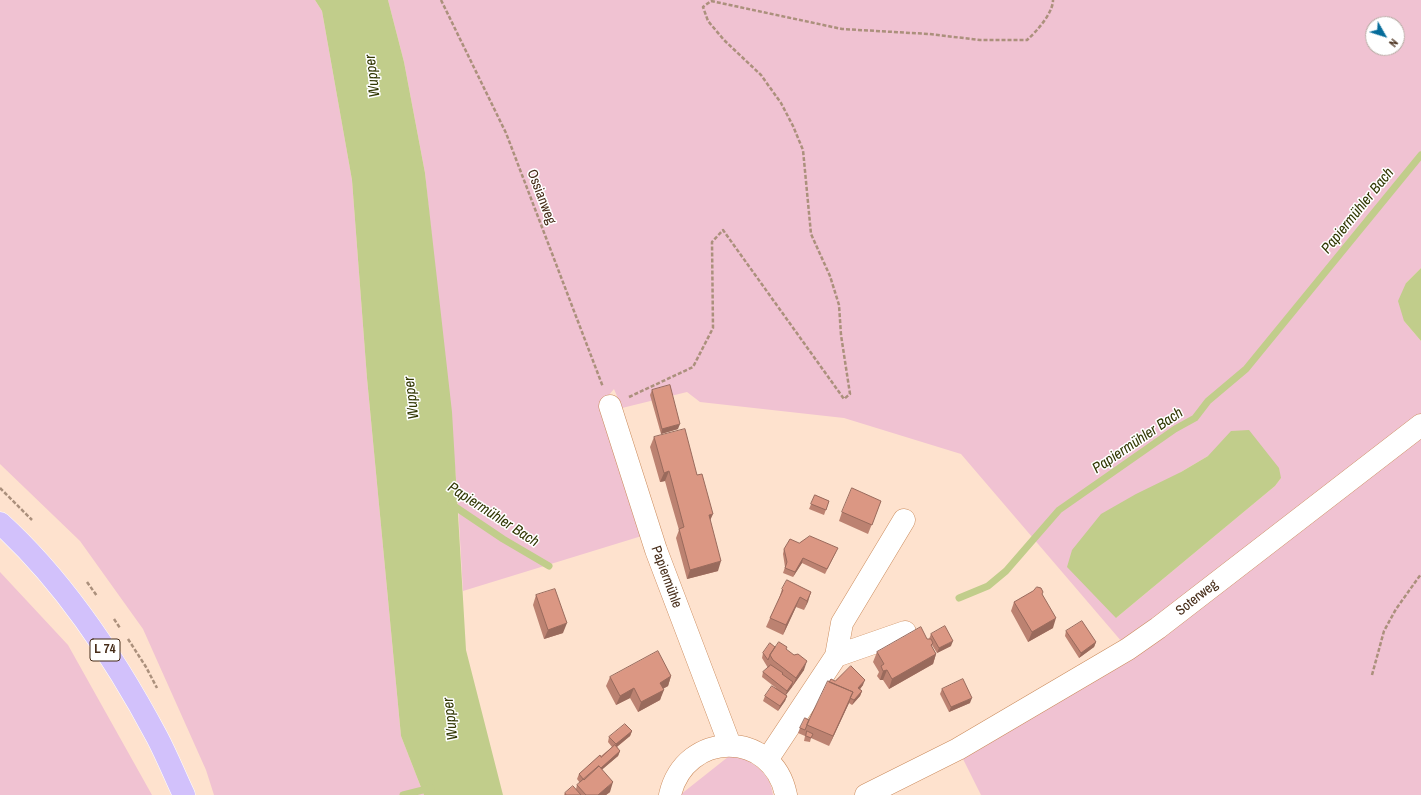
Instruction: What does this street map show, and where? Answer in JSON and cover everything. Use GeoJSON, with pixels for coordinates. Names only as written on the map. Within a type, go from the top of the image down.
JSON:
{"type":"FeatureCollection","features":[{"type":"Feature","properties":{"kind":"main road","name":"L 74"},"geometry":{"type":"LineString","coordinates":[[0,523],[42,566],[72,603],[98,639],[126,682],[158,738],[184,795]]}},
{"type":"Feature","properties":{"kind":"street","name":"Papiermühle"},"geometry":{"type":"LineString","coordinates":[[610,406],[656,550],[730,745]]}},
{"type":"Feature","properties":{"kind":"street","name":"Soterweg"},"geometry":{"type":"LineString","coordinates":[[866,795],[958,749],[1128,649],[1158,628],[1421,425]]}},
{"type":"Feature","properties":{"kind":"street"},"geometry":{"type":"LineString","coordinates":[[767,760],[836,656],[842,623],[904,520]]}},
{"type":"Feature","properties":{"kind":"street"},"geometry":{"type":"LineString","coordinates":[[836,656],[905,632]]}},
{"type":"Feature","properties":{"kind":"street"},"geometry":{"type":"LineString","coordinates":[[670,795],[672,783],[682,768],[695,755],[712,748],[730,745],[750,749],[767,760],[777,772],[784,785],[786,795]]}},
{"type":"Feature","properties":{"kind":"path","name":"Ossianweg"},"geometry":{"type":"LineString","coordinates":[[441,0],[506,133],[610,406]]}},
{"type":"Feature","properties":{"kind":"path"},"geometry":{"type":"LineString","coordinates":[[610,406],[693,367],[713,328],[712,242],[723,230],[844,399],[850,394],[841,335],[839,305],[830,276],[811,234],[803,150],[781,103],[761,75],[724,40],[708,22],[703,7],[711,1],[842,29],[929,34],[980,40],[1027,40],[1038,30],[1053,6],[1053,0]]}},
{"type":"Feature","properties":{"kind":"path"},"geometry":{"type":"LineString","coordinates":[[1372,675],[1384,631],[1396,609],[1421,574]]}},
{"type":"Feature","properties":{"kind":"shaded area"},"geometry":{"type":"Polygon","coordinates":[[[0,0],[315,0],[322,11],[352,180],[367,378],[401,736],[424,795],[214,795],[206,770],[143,629],[80,541],[0,464],[0,0]]]}},
{"type":"Feature","properties":{"kind":"shaded area"},"geometry":{"type":"Polygon","coordinates":[[[388,0],[1421,0],[1421,268],[1406,283],[1404,321],[1421,341],[1421,795],[981,795],[958,749],[1128,649],[961,454],[844,418],[700,402],[687,392],[622,408],[614,389],[602,403],[645,535],[463,591],[457,488],[425,173],[404,62],[388,0]],[[1208,456],[1181,472],[1116,618],[1275,486],[1281,478],[1208,456]]]}},
{"type":"Feature","properties":{"kind":"shaded area"},"geometry":{"type":"Polygon","coordinates":[[[0,572],[68,645],[152,795],[0,795],[0,572]]]}},
{"type":"Feature","properties":{"kind":"shaded area"},"geometry":{"type":"Polygon","coordinates":[[[733,753],[754,764],[764,774],[771,787],[773,795],[680,795],[733,753]]]}},
{"type":"Feature","properties":{"kind":"water","name":"Wupper"},"geometry":{"type":"Polygon","coordinates":[[[315,0],[388,0],[404,62],[425,173],[452,412],[466,650],[503,795],[424,795],[401,736],[367,378],[352,180],[322,11],[315,0]]]}},
{"type":"Feature","properties":{"kind":"water"},"geometry":{"type":"Polygon","coordinates":[[[1421,268],[1421,341],[1404,321],[1398,301],[1406,283],[1421,268]]]}},
{"type":"Feature","properties":{"kind":"water"},"geometry":{"type":"Polygon","coordinates":[[[1249,430],[1279,468],[1281,478],[1275,486],[1116,618],[1067,567],[1072,550],[1101,514],[1208,456],[1231,431],[1249,430]]]}},
{"type":"Feature","properties":{"kind":"building"},"geometry":{"type":"Polygon","coordinates":[[[670,385],[680,424],[662,429],[652,390],[670,385]]]}},
{"type":"Feature","properties":{"kind":"building"},"geometry":{"type":"Polygon","coordinates":[[[685,429],[697,475],[702,474],[713,514],[709,515],[721,561],[690,570],[679,529],[684,527],[672,482],[669,471],[664,473],[654,437],[685,429]]]}},
{"type":"Feature","properties":{"kind":"building"},"geometry":{"type":"Polygon","coordinates":[[[852,488],[881,501],[872,525],[842,512],[852,488]]]}},
{"type":"Feature","properties":{"kind":"building"},"geometry":{"type":"Polygon","coordinates":[[[815,495],[829,501],[826,510],[811,504],[815,495]]]}},
{"type":"Feature","properties":{"kind":"building"},"geometry":{"type":"Polygon","coordinates":[[[810,536],[838,548],[827,569],[803,558],[795,572],[785,568],[787,562],[784,549],[790,539],[799,543],[810,536]]]}},
{"type":"Feature","properties":{"kind":"building"},"geometry":{"type":"Polygon","coordinates":[[[787,580],[811,592],[807,601],[800,597],[786,625],[770,618],[787,580]]]}},
{"type":"Feature","properties":{"kind":"building"},"geometry":{"type":"Polygon","coordinates":[[[1037,587],[1041,588],[1043,592],[1042,594],[1056,618],[1032,632],[1014,602],[1037,587]]]}},
{"type":"Feature","properties":{"kind":"building"},"geometry":{"type":"Polygon","coordinates":[[[555,589],[567,623],[548,630],[536,595],[555,589]]]}},
{"type":"Feature","properties":{"kind":"building"},"geometry":{"type":"Polygon","coordinates":[[[1082,621],[1096,642],[1081,653],[1066,631],[1082,621]]]}},
{"type":"Feature","properties":{"kind":"building"},"geometry":{"type":"Polygon","coordinates":[[[945,626],[953,641],[939,648],[931,634],[945,626]]]}},
{"type":"Feature","properties":{"kind":"building"},"geometry":{"type":"Polygon","coordinates":[[[921,627],[927,639],[931,639],[933,643],[931,645],[936,654],[892,679],[887,670],[883,671],[881,666],[884,664],[877,652],[921,627]]]}},
{"type":"Feature","properties":{"kind":"building"},"geometry":{"type":"Polygon","coordinates":[[[779,642],[787,647],[786,649],[794,655],[798,654],[807,661],[796,678],[773,660],[770,655],[779,642]]]}},
{"type":"Feature","properties":{"kind":"building"},"geometry":{"type":"Polygon","coordinates":[[[770,643],[775,647],[768,660],[763,653],[770,643]]]}},
{"type":"Feature","properties":{"kind":"building"},"geometry":{"type":"Polygon","coordinates":[[[658,651],[671,676],[660,683],[664,690],[641,702],[634,688],[620,696],[610,677],[658,651]]]}},
{"type":"Feature","properties":{"kind":"building"},"geometry":{"type":"Polygon","coordinates":[[[771,665],[793,682],[787,691],[763,672],[771,665]]]}},
{"type":"Feature","properties":{"kind":"building"},"geometry":{"type":"Polygon","coordinates":[[[851,666],[865,680],[858,688],[862,691],[854,700],[850,698],[853,692],[829,682],[831,679],[835,681],[851,666]]]}},
{"type":"Feature","properties":{"kind":"building"},"geometry":{"type":"Polygon","coordinates":[[[963,679],[972,698],[951,707],[942,689],[963,679]]]}},
{"type":"Feature","properties":{"kind":"building"},"geometry":{"type":"Polygon","coordinates":[[[828,681],[853,692],[833,736],[807,725],[828,681]]]}},
{"type":"Feature","properties":{"kind":"building"},"geometry":{"type":"Polygon","coordinates":[[[772,686],[787,696],[780,706],[765,696],[772,686]]]}},
{"type":"Feature","properties":{"kind":"building"},"geometry":{"type":"Polygon","coordinates":[[[805,718],[809,720],[805,730],[800,728],[805,718]]]}},
{"type":"Feature","properties":{"kind":"building"},"geometry":{"type":"Polygon","coordinates":[[[625,724],[632,731],[616,744],[609,737],[625,724]]]}},
{"type":"Feature","properties":{"kind":"building"},"geometry":{"type":"Polygon","coordinates":[[[807,731],[813,734],[811,738],[806,736],[807,731]]]}},
{"type":"Feature","properties":{"kind":"building"},"geometry":{"type":"Polygon","coordinates":[[[615,745],[620,751],[601,768],[599,766],[584,780],[579,774],[600,755],[601,757],[615,745]]]}},
{"type":"Feature","properties":{"kind":"building"},"geometry":{"type":"Polygon","coordinates":[[[599,766],[613,782],[598,795],[586,795],[577,785],[599,766]]]}},
{"type":"Feature","properties":{"kind":"building"},"geometry":{"type":"Polygon","coordinates":[[[573,786],[581,795],[566,795],[565,793],[573,786]]]}},
{"type":"Feature","properties":{"kind":"waterway","name":"Papiermühler Bach"},"geometry":{"type":"LineString","coordinates":[[959,598],[988,586],[1006,571],[1059,510],[1175,429],[1195,418],[1208,401],[1246,369],[1421,155]]}},
{"type":"Feature","properties":{"kind":"waterway","name":"Papiermühler Bach"},"geometry":{"type":"LineString","coordinates":[[451,504],[503,539],[549,566]]}},
{"type":"Feature","properties":{"kind":"waterway"},"geometry":{"type":"LineString","coordinates":[[403,795],[431,788]]}}]}
